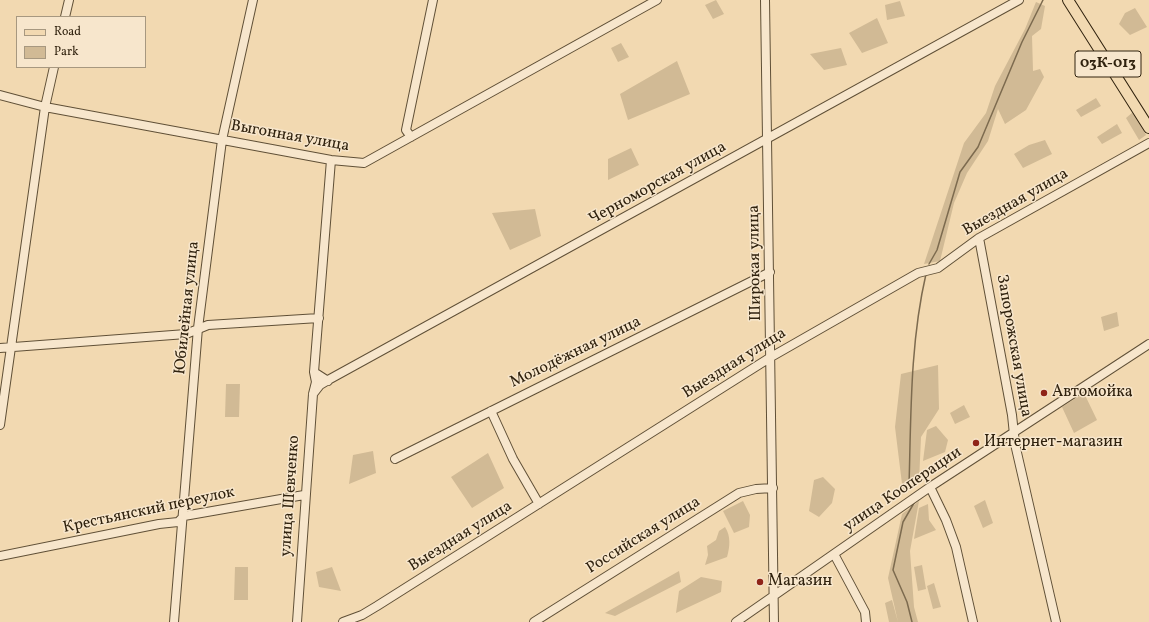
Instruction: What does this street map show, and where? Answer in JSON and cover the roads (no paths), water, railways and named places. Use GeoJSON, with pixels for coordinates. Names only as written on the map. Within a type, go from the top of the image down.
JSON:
{"type":"FeatureCollection","features":[{"type":"Feature","properties":{"kind":"main road","name":"03К-013"},"geometry":{"type":"LineString","coordinates":[[1068,0],[1149,128]]}},
{"type":"Feature","properties":{"kind":"street"},"geometry":{"type":"LineString","coordinates":[[65,16],[69,0]]}},
{"type":"Feature","properties":{"kind":"street","name":"Юбилейная улица"},"geometry":{"type":"LineString","coordinates":[[174,622],[176,581],[184,516],[198,328],[222,140],[253,0]]}},
{"type":"Feature","properties":{"kind":"street"},"geometry":{"type":"LineString","coordinates":[[411,138],[406,130],[433,0]]}},
{"type":"Feature","properties":{"kind":"street","name":"Выгонная улица"},"geometry":{"type":"LineString","coordinates":[[0,95],[45,107],[331,160],[364,163],[657,0]]}},
{"type":"Feature","properties":{"kind":"street","name":"Широкая улица"},"geometry":{"type":"LineString","coordinates":[[765,0],[774,622]]}},
{"type":"Feature","properties":{"kind":"street","name":"Черноморская улица"},"geometry":{"type":"LineString","coordinates":[[313,394],[320,385],[1019,0]]}},
{"type":"Feature","properties":{"kind":"street"},"geometry":{"type":"LineString","coordinates":[[0,425],[45,107],[54,68]]}},
{"type":"Feature","properties":{"kind":"street","name":"Выездная улица"},"geometry":{"type":"LineString","coordinates":[[343,622],[362,615],[377,606],[771,357],[918,273],[938,268],[980,238],[1149,143]]}},
{"type":"Feature","properties":{"kind":"street","name":"улица Шевченко"},"geometry":{"type":"LineString","coordinates":[[296,622],[304,495],[313,394],[316,382],[314,372],[331,160]]}},
{"type":"Feature","properties":{"kind":"street","name":"Запорожская улица"},"geometry":{"type":"LineString","coordinates":[[980,238],[1015,432],[1015,444],[1056,622]]}},
{"type":"Feature","properties":{"kind":"street","name":"Молодёжная улица"},"geometry":{"type":"LineString","coordinates":[[395,459],[770,272]]}},
{"type":"Feature","properties":{"kind":"street"},"geometry":{"type":"LineString","coordinates":[[0,348],[186,334],[208,325],[319,318]]}},
{"type":"Feature","properties":{"kind":"street","name":"улица Кооперации"},"geometry":{"type":"LineString","coordinates":[[736,622],[930,487],[1149,344]]}},
{"type":"Feature","properties":{"kind":"street"},"geometry":{"type":"LineString","coordinates":[[314,372],[328,381]]}},
{"type":"Feature","properties":{"kind":"street"},"geometry":{"type":"LineString","coordinates":[[491,410],[513,459],[539,504]]}},
{"type":"Feature","properties":{"kind":"street"},"geometry":{"type":"LineString","coordinates":[[930,487],[946,520],[956,547],[973,622]]}},
{"type":"Feature","properties":{"kind":"street","name":"Российская улица"},"geometry":{"type":"LineString","coordinates":[[534,622],[739,493],[756,489],[773,488]]}},
{"type":"Feature","properties":{"kind":"street","name":"Крестьянский переулок"},"geometry":{"type":"LineString","coordinates":[[0,556],[159,524],[178,522],[184,516],[304,495]]}},
{"type":"Feature","properties":{"kind":"street"},"geometry":{"type":"LineString","coordinates":[[834,554],[865,612],[866,622]]}},
{"type":"Feature","properties":{"kind":"waterway"},"geometry":{"type":"LineString","coordinates":[[929,264],[937,250],[960,172],[978,147],[1022,42],[1043,0]]}},
{"type":"Feature","properties":{"kind":"waterway"},"geometry":{"type":"LineString","coordinates":[[909,487],[914,353],[926,274]]}},
{"type":"Feature","properties":{"kind":"waterway"},"geometry":{"type":"LineString","coordinates":[[912,622],[907,602],[893,570],[903,522],[914,503]]}},
{"type":"Feature","properties":{"kind":"place","name":"Автомойка"},"geometry":{"type":"Point","coordinates":[1044,393]}},
{"type":"Feature","properties":{"kind":"place","name":"Интернет-магазин"},"geometry":{"type":"Point","coordinates":[976,443]}},
{"type":"Feature","properties":{"kind":"place","name":"Магазин"},"geometry":{"type":"Point","coordinates":[760,582]}}]}
